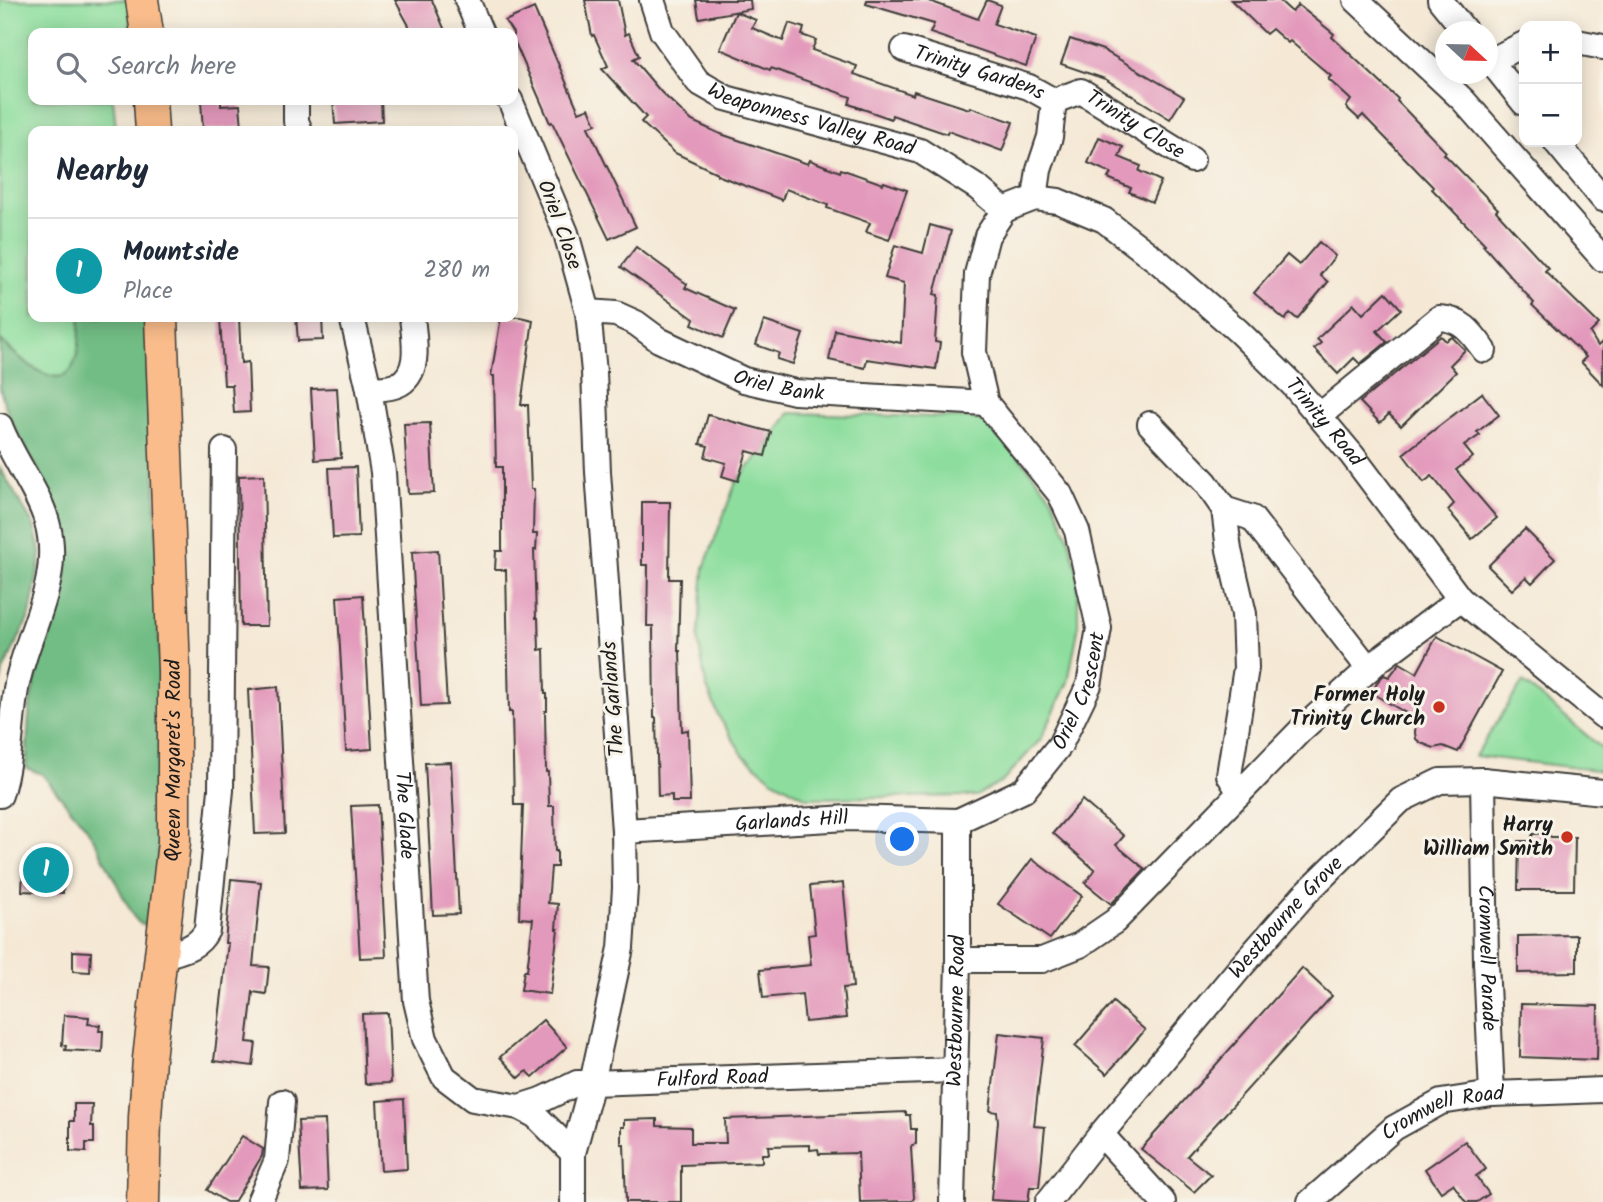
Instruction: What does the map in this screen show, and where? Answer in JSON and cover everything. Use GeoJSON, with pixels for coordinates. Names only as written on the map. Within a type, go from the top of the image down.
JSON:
{"type":"FeatureCollection","features":[{"type":"Feature","properties":{"kind":"main road"},"geometry":{"type":"LineString","coordinates":[[142,0],[146,28]]}},
{"type":"Feature","properties":{"kind":"main road"},"geometry":{"type":"LineString","coordinates":[[150,105],[152,126]]}},
{"type":"Feature","properties":{"kind":"main road","name":"Queen Margaret's Road"},"geometry":{"type":"LineString","coordinates":[[143,1202],[145,1117],[174,842],[174,671],[161,322]]}},
{"type":"Feature","properties":{"kind":"street"},"geometry":{"type":"LineString","coordinates":[[467,0],[479,28]]}},
{"type":"Feature","properties":{"kind":"street","name":"Weaponness Valley Road"},"geometry":{"type":"LineString","coordinates":[[652,0],[662,31],[698,82],[726,98],[920,151],[978,188],[1004,210]]}},
{"type":"Feature","properties":{"kind":"street"},"geometry":{"type":"LineString","coordinates":[[1356,0],[1463,100],[1603,259]]}},
{"type":"Feature","properties":{"kind":"street"},"geometry":{"type":"LineString","coordinates":[[1440,0],[1457,21]]}},
{"type":"Feature","properties":{"kind":"street"},"geometry":{"type":"LineString","coordinates":[[1582,43],[1603,47]]}},
{"type":"Feature","properties":{"kind":"street"},"geometry":{"type":"LineString","coordinates":[[1498,56],[1519,46]]}},
{"type":"Feature","properties":{"kind":"street","name":"Trinity Gardens"},"geometry":{"type":"LineString","coordinates":[[904,49],[1029,87],[1054,101]]}},
{"type":"Feature","properties":{"kind":"street"},"geometry":{"type":"LineString","coordinates":[[1498,71],[1519,97]]}},
{"type":"Feature","properties":{"kind":"street","name":"Trinity Close"},"geometry":{"type":"LineString","coordinates":[[1035,198],[1039,170],[1050,137],[1054,101],[1082,91],[1192,160]]}},
{"type":"Feature","properties":{"kind":"street"},"geometry":{"type":"LineString","coordinates":[[296,105],[298,126]]}},
{"type":"Feature","properties":{"kind":"street","name":"Oriel Close"},"geometry":{"type":"LineString","coordinates":[[512,105],[566,233],[588,312]]}},
{"type":"Feature","properties":{"kind":"street"},"geometry":{"type":"LineString","coordinates":[[1560,147],[1603,199]]}},
{"type":"Feature","properties":{"kind":"street"},"geometry":{"type":"LineString","coordinates":[[1004,210],[1035,198]]}},
{"type":"Feature","properties":{"kind":"street","name":"Trinity Road"},"geometry":{"type":"LineString","coordinates":[[1035,198],[1058,201],[1084,210],[1113,226],[1238,331],[1293,385],[1352,455],[1460,599],[1603,716]]}},
{"type":"Feature","properties":{"kind":"street","name":"Oriel Crescent"},"geometry":{"type":"LineString","coordinates":[[958,821],[1024,790],[1060,745],[1089,685],[1099,628],[1077,531],[1060,494],[986,403],[974,352],[976,274],[987,236],[1004,210]]}},
{"type":"Feature","properties":{"kind":"street","name":"Oriel Bank"},"geometry":{"type":"LineString","coordinates":[[588,312],[616,314],[636,323],[659,341],[744,380],[795,392],[986,403]]}},
{"type":"Feature","properties":{"kind":"street","name":"The Garlands"},"geometry":{"type":"LineString","coordinates":[[588,312],[624,831],[625,888],[621,948],[592,1083]]}},
{"type":"Feature","properties":{"kind":"street"},"geometry":{"type":"LineString","coordinates":[[1319,416],[1439,318],[1453,318],[1468,328],[1484,350]]}},
{"type":"Feature","properties":{"kind":"street","name":"The Glade"},"geometry":{"type":"LineString","coordinates":[[353,322],[369,389],[383,472],[416,1000],[425,1039],[444,1077],[473,1099],[519,1107],[544,1100],[577,1083],[592,1083]]}},
{"type":"Feature","properties":{"kind":"street"},"geometry":{"type":"LineString","coordinates":[[369,389],[393,387],[407,377],[414,364],[412,322]]}},
{"type":"Feature","properties":{"kind":"street"},"geometry":{"type":"LineString","coordinates":[[1150,425],[1206,484],[1224,509],[1229,550],[1244,614],[1246,667],[1229,775],[1240,793]]}},
{"type":"Feature","properties":{"kind":"street"},"geometry":{"type":"LineString","coordinates":[[0,426],[47,522],[51,551],[47,587],[16,686],[8,761],[0,795]]}},
{"type":"Feature","properties":{"kind":"street"},"geometry":{"type":"LineString","coordinates":[[160,957],[195,946],[208,930],[221,790],[224,450]]}},
{"type":"Feature","properties":{"kind":"street"},"geometry":{"type":"LineString","coordinates":[[1224,509],[1252,518],[1369,669]]}},
{"type":"Feature","properties":{"kind":"street"},"geometry":{"type":"LineString","coordinates":[[958,960],[1042,960],[1080,946],[1115,921],[1301,730],[1369,669],[1460,599]]}},
{"type":"Feature","properties":{"kind":"street","name":"Westbourne Grove"},"geometry":{"type":"LineString","coordinates":[[1048,1202],[1238,969],[1304,895],[1401,800],[1440,781],[1483,780],[1603,792]]}},
{"type":"Feature","properties":{"kind":"street","name":"Cromwell Parade"},"geometry":{"type":"LineString","coordinates":[[1483,780],[1486,962],[1492,1094]]}},
{"type":"Feature","properties":{"kind":"street","name":"Garlands Hill"},"geometry":{"type":"LineString","coordinates":[[624,831],[848,818],[958,821]]}},
{"type":"Feature","properties":{"kind":"street","name":"Westbourne Road"},"geometry":{"type":"LineString","coordinates":[[952,1202],[958,960],[958,821]]}},
{"type":"Feature","properties":{"kind":"street","name":"Fulford Road"},"geometry":{"type":"LineString","coordinates":[[592,1083],[954,1070]]}},
{"type":"Feature","properties":{"kind":"street"},"geometry":{"type":"LineString","coordinates":[[573,1202],[573,1153],[592,1083]]}},
{"type":"Feature","properties":{"kind":"street","name":"Cromwell Road"},"geometry":{"type":"LineString","coordinates":[[1310,1202],[1394,1128],[1441,1102],[1492,1094],[1603,1090]]}},
{"type":"Feature","properties":{"kind":"street"},"geometry":{"type":"LineString","coordinates":[[259,1202],[277,1160],[282,1102]]}},
{"type":"Feature","properties":{"kind":"street"},"geometry":{"type":"LineString","coordinates":[[519,1107],[536,1116],[573,1153]]}},
{"type":"Feature","properties":{"kind":"street"},"geometry":{"type":"LineString","coordinates":[[1101,1135],[1163,1202]]}},
{"type":"Feature","properties":{"kind":"green space"},"geometry":{"type":"Polygon","coordinates":[[[0,0],[129,0],[131,28],[28,28],[28,105],[114,105],[116,126],[28,126],[28,322],[80,322],[79,344],[75,362],[68,373],[58,377],[32,367],[0,339],[0,0]]]}},
{"type":"Feature","properties":{"kind":"green space"},"geometry":{"type":"Polygon","coordinates":[[[80,322],[151,322],[163,797],[152,924],[148,926],[139,923],[133,916],[85,826],[42,774],[26,768],[31,699],[65,583],[65,539],[53,499],[6,407],[0,387],[0,340],[32,367],[46,375],[58,377],[68,373],[75,362],[80,322]]]}},
{"type":"Feature","properties":{"kind":"green space"},"geometry":{"type":"Polygon","coordinates":[[[789,413],[968,418],[983,421],[1025,464],[1052,498],[1068,536],[1078,575],[1078,630],[1068,682],[1041,739],[1003,781],[976,796],[807,798],[773,780],[743,755],[719,717],[706,685],[698,640],[704,568],[736,482],[770,442],[789,413]]]}},
{"type":"Feature","properties":{"kind":"green space"},"geometry":{"type":"Polygon","coordinates":[[[0,468],[34,526],[41,555],[30,615],[3,671],[0,689],[0,468]]]}},
{"type":"Feature","properties":{"kind":"green space"},"geometry":{"type":"Polygon","coordinates":[[[1523,682],[1603,749],[1603,771],[1475,756],[1523,682]]]}},
{"type":"Feature","properties":{"kind":"building"},"geometry":{"type":"Polygon","coordinates":[[[395,0],[432,0],[444,28],[410,28],[395,0]]]}},
{"type":"Feature","properties":{"kind":"building"},"geometry":{"type":"Polygon","coordinates":[[[585,0],[618,0],[625,35],[629,33],[639,56],[633,59],[661,92],[692,121],[718,133],[808,164],[810,160],[840,172],[841,169],[907,190],[889,240],[866,232],[870,223],[827,208],[828,205],[786,189],[782,200],[717,175],[675,153],[641,122],[646,117],[602,69],[608,66],[594,35],[592,36],[585,0]]]}},
{"type":"Feature","properties":{"kind":"building"},"geometry":{"type":"Polygon","coordinates":[[[696,0],[750,0],[751,9],[699,18],[696,0]]]}},
{"type":"Feature","properties":{"kind":"building"},"geometry":{"type":"Polygon","coordinates":[[[867,0],[927,0],[978,19],[987,0],[1001,5],[994,24],[1036,38],[1026,66],[930,33],[934,24],[866,4],[867,0]]]}},
{"type":"Feature","properties":{"kind":"building"},"geometry":{"type":"Polygon","coordinates":[[[1231,0],[1279,0],[1292,12],[1298,5],[1334,34],[1332,37],[1398,99],[1446,152],[1444,154],[1498,209],[1496,211],[1548,268],[1545,271],[1599,324],[1590,333],[1598,346],[1603,341],[1603,385],[1581,362],[1586,357],[1532,305],[1534,303],[1483,245],[1485,244],[1433,187],[1363,115],[1359,119],[1346,107],[1351,100],[1328,79],[1331,76],[1272,29],[1266,34],[1231,0]]]}},
{"type":"Feature","properties":{"kind":"building"},"geometry":{"type":"Polygon","coordinates":[[[534,8],[579,112],[589,108],[596,124],[588,127],[636,227],[609,239],[552,122],[550,123],[518,49],[518,28],[510,28],[505,21],[534,8]]]}},
{"type":"Feature","properties":{"kind":"building"},"geometry":{"type":"Polygon","coordinates":[[[736,12],[756,20],[752,28],[783,41],[789,23],[804,28],[802,35],[816,40],[812,50],[857,66],[854,74],[913,95],[914,91],[1013,122],[1002,151],[948,131],[947,134],[892,115],[891,119],[849,104],[851,97],[771,68],[770,70],[720,49],[736,12]]]}},
{"type":"Feature","properties":{"kind":"building"},"geometry":{"type":"Polygon","coordinates":[[[1070,39],[1103,50],[1184,97],[1170,119],[1105,79],[1061,64],[1070,39]]]}},
{"type":"Feature","properties":{"kind":"building"},"geometry":{"type":"Polygon","coordinates":[[[201,105],[240,105],[242,126],[203,126],[201,105]]]}},
{"type":"Feature","properties":{"kind":"building"},"geometry":{"type":"Polygon","coordinates":[[[333,105],[381,105],[382,121],[335,124],[333,105]]]}},
{"type":"Feature","properties":{"kind":"building"},"geometry":{"type":"Polygon","coordinates":[[[1099,137],[1123,147],[1119,157],[1141,166],[1139,171],[1161,181],[1152,202],[1129,192],[1131,188],[1108,178],[1111,173],[1088,163],[1099,137]]]}},
{"type":"Feature","properties":{"kind":"building"},"geometry":{"type":"Polygon","coordinates":[[[930,225],[951,231],[934,294],[938,295],[935,342],[940,343],[936,369],[867,359],[865,368],[829,360],[835,330],[901,343],[904,283],[885,278],[895,245],[923,253],[930,225]]]}},
{"type":"Feature","properties":{"kind":"building"},"geometry":{"type":"Polygon","coordinates":[[[1319,242],[1335,256],[1320,275],[1328,282],[1297,319],[1290,313],[1285,320],[1254,293],[1287,255],[1299,265],[1319,242]]]}},
{"type":"Feature","properties":{"kind":"building"},"geometry":{"type":"Polygon","coordinates":[[[636,247],[687,284],[685,288],[735,310],[723,338],[692,324],[694,319],[621,267],[636,247]]]}},
{"type":"Feature","properties":{"kind":"building"},"geometry":{"type":"Polygon","coordinates":[[[1386,292],[1401,309],[1377,331],[1387,342],[1360,364],[1354,358],[1338,374],[1314,349],[1321,343],[1317,339],[1354,304],[1363,314],[1386,292]]]}},
{"type":"Feature","properties":{"kind":"building"},"geometry":{"type":"Polygon","coordinates":[[[518,317],[533,320],[521,405],[528,405],[531,489],[534,489],[533,534],[537,534],[534,550],[536,618],[539,650],[544,649],[547,694],[546,772],[549,806],[554,806],[557,851],[557,867],[551,867],[548,903],[558,904],[558,929],[550,994],[521,990],[524,971],[527,971],[533,919],[519,918],[523,805],[514,805],[506,570],[495,570],[496,551],[502,551],[502,467],[496,467],[494,376],[491,376],[500,322],[518,322],[518,317]]]}},
{"type":"Feature","properties":{"kind":"building"},"geometry":{"type":"Polygon","coordinates":[[[764,321],[803,334],[793,364],[777,359],[779,353],[756,345],[764,321]]]}},
{"type":"Feature","properties":{"kind":"building"},"geometry":{"type":"Polygon","coordinates":[[[220,322],[239,322],[241,363],[248,362],[250,412],[234,413],[232,385],[224,385],[220,322]]]}},
{"type":"Feature","properties":{"kind":"building"},"geometry":{"type":"Polygon","coordinates":[[[296,322],[322,322],[323,340],[298,341],[296,322]]]}},
{"type":"Feature","properties":{"kind":"building"},"geometry":{"type":"Polygon","coordinates":[[[1441,336],[1446,341],[1452,337],[1465,350],[1450,365],[1456,372],[1401,426],[1389,414],[1380,423],[1360,402],[1441,336]]]}},
{"type":"Feature","properties":{"kind":"building"},"geometry":{"type":"Polygon","coordinates":[[[337,388],[341,458],[315,460],[311,389],[337,388]]]}},
{"type":"Feature","properties":{"kind":"building"},"geometry":{"type":"Polygon","coordinates":[[[1482,393],[1499,415],[1477,432],[1480,435],[1464,446],[1473,457],[1456,470],[1497,518],[1472,539],[1448,510],[1454,504],[1432,476],[1424,482],[1403,454],[1482,393]]]}},
{"type":"Feature","properties":{"kind":"building"},"geometry":{"type":"Polygon","coordinates":[[[708,415],[771,432],[765,456],[747,451],[738,481],[722,476],[726,463],[705,457],[708,446],[700,444],[708,415]]]}},
{"type":"Feature","properties":{"kind":"building"},"geometry":{"type":"Polygon","coordinates":[[[430,423],[434,493],[408,494],[404,424],[430,423]]]}},
{"type":"Feature","properties":{"kind":"building"},"geometry":{"type":"Polygon","coordinates":[[[356,467],[359,537],[333,538],[329,468],[356,467]]]}},
{"type":"Feature","properties":{"kind":"building"},"geometry":{"type":"Polygon","coordinates":[[[264,475],[267,626],[241,626],[239,476],[264,475]]]}},
{"type":"Feature","properties":{"kind":"building"},"geometry":{"type":"Polygon","coordinates":[[[642,502],[670,502],[669,579],[680,579],[678,651],[682,731],[688,730],[690,802],[672,802],[672,795],[658,796],[653,626],[647,626],[648,565],[642,565],[642,502]]]}},
{"type":"Feature","properties":{"kind":"building"},"geometry":{"type":"Polygon","coordinates":[[[1525,529],[1555,559],[1532,583],[1526,577],[1512,590],[1488,566],[1525,529]]]}},
{"type":"Feature","properties":{"kind":"building"},"geometry":{"type":"Polygon","coordinates":[[[438,550],[447,705],[421,706],[412,552],[438,550]]]}},
{"type":"Feature","properties":{"kind":"building"},"geometry":{"type":"Polygon","coordinates":[[[363,595],[372,749],[346,751],[337,597],[363,595]]]}},
{"type":"Feature","properties":{"kind":"building","name":"Former Holy Trinity Church"},"geometry":{"type":"Polygon","coordinates":[[[1437,636],[1502,672],[1458,752],[1443,746],[1434,748],[1421,743],[1416,739],[1416,719],[1372,693],[1378,681],[1384,675],[1389,677],[1400,663],[1417,673],[1437,636]]]}},
{"type":"Feature","properties":{"kind":"building"},"geometry":{"type":"Polygon","coordinates":[[[278,687],[285,833],[255,834],[248,690],[278,687]]]}},
{"type":"Feature","properties":{"kind":"building"},"geometry":{"type":"Polygon","coordinates":[[[451,762],[459,914],[433,915],[425,763],[451,762]]]}},
{"type":"Feature","properties":{"kind":"building"},"geometry":{"type":"Polygon","coordinates":[[[1082,800],[1124,836],[1116,845],[1145,869],[1111,904],[1085,883],[1095,870],[1053,833],[1082,800]]]}},
{"type":"Feature","properties":{"kind":"building"},"geometry":{"type":"Polygon","coordinates":[[[378,805],[386,957],[360,958],[351,806],[378,805]]]}},
{"type":"Feature","properties":{"kind":"building"},"geometry":{"type":"Polygon","coordinates":[[[1548,833],[1551,837],[1575,837],[1574,890],[1518,890],[1519,841],[1530,841],[1533,834],[1548,833]]]}},
{"type":"Feature","properties":{"kind":"building"},"geometry":{"type":"Polygon","coordinates":[[[43,852],[62,854],[63,893],[22,891],[23,871],[27,871],[28,856],[43,857],[43,852]]]}},
{"type":"Feature","properties":{"kind":"building"},"geometry":{"type":"Polygon","coordinates":[[[1032,859],[1082,896],[1050,939],[998,904],[1032,859]]]}},
{"type":"Feature","properties":{"kind":"building"},"geometry":{"type":"Polygon","coordinates":[[[231,879],[261,882],[253,966],[269,967],[266,994],[253,992],[247,1042],[256,1043],[253,1066],[214,1061],[228,943],[225,943],[231,879]]]}},
{"type":"Feature","properties":{"kind":"building"},"geometry":{"type":"Polygon","coordinates":[[[843,883],[853,987],[843,988],[846,1018],[805,1022],[802,994],[763,998],[760,970],[811,965],[808,935],[815,934],[810,886],[843,883]]]}},
{"type":"Feature","properties":{"kind":"building"},"geometry":{"type":"Polygon","coordinates":[[[1577,935],[1577,972],[1518,973],[1518,936],[1577,935]]]}},
{"type":"Feature","properties":{"kind":"building"},"geometry":{"type":"Polygon","coordinates":[[[73,951],[91,952],[90,972],[73,971],[73,951]]]}},
{"type":"Feature","properties":{"kind":"building"},"geometry":{"type":"Polygon","coordinates":[[[1302,968],[1332,996],[1187,1156],[1211,1175],[1194,1192],[1141,1149],[1302,968]]]}},
{"type":"Feature","properties":{"kind":"building"},"geometry":{"type":"Polygon","coordinates":[[[1113,1002],[1145,1030],[1107,1074],[1075,1046],[1113,1002]]]}},
{"type":"Feature","properties":{"kind":"building"},"geometry":{"type":"Polygon","coordinates":[[[1521,1004],[1598,1006],[1597,1060],[1520,1057],[1521,1004]]]}},
{"type":"Feature","properties":{"kind":"building"},"geometry":{"type":"Polygon","coordinates":[[[388,1013],[391,1083],[365,1084],[362,1014],[388,1013]]]}},
{"type":"Feature","properties":{"kind":"building"},"geometry":{"type":"Polygon","coordinates":[[[64,1015],[89,1017],[88,1024],[100,1025],[99,1031],[103,1031],[102,1052],[65,1050],[66,1046],[62,1045],[64,1015]]]}},
{"type":"Feature","properties":{"kind":"building"},"geometry":{"type":"Polygon","coordinates":[[[543,1020],[567,1047],[533,1077],[527,1071],[519,1078],[500,1057],[543,1020]]]}},
{"type":"Feature","properties":{"kind":"building"},"geometry":{"type":"Polygon","coordinates":[[[999,1033],[1044,1038],[1034,1126],[1045,1127],[1039,1187],[1030,1187],[1028,1202],[991,1200],[998,1121],[997,1112],[990,1111],[999,1033]]]}},
{"type":"Feature","properties":{"kind":"building"},"geometry":{"type":"Polygon","coordinates":[[[404,1099],[407,1169],[381,1171],[377,1101],[404,1099]]]}},
{"type":"Feature","properties":{"kind":"building"},"geometry":{"type":"Polygon","coordinates":[[[74,1104],[92,1104],[91,1126],[94,1126],[94,1143],[86,1143],[86,1152],[70,1151],[70,1121],[74,1121],[74,1104]]]}},
{"type":"Feature","properties":{"kind":"building"},"geometry":{"type":"Polygon","coordinates":[[[906,1112],[906,1115],[910,1115],[911,1129],[916,1129],[916,1144],[911,1147],[912,1201],[860,1202],[858,1153],[819,1154],[818,1149],[810,1150],[810,1145],[768,1146],[769,1154],[762,1154],[762,1162],[681,1165],[681,1202],[626,1202],[624,1144],[621,1144],[621,1127],[624,1127],[624,1120],[657,1119],[657,1126],[691,1127],[691,1143],[726,1143],[725,1119],[906,1112]]]}},
{"type":"Feature","properties":{"kind":"building"},"geometry":{"type":"Polygon","coordinates":[[[325,1120],[328,1190],[302,1191],[298,1121],[325,1120]]]}},
{"type":"Feature","properties":{"kind":"building"},"geometry":{"type":"Polygon","coordinates":[[[242,1136],[263,1149],[262,1156],[234,1202],[226,1202],[207,1190],[242,1136]]]}},
{"type":"Feature","properties":{"kind":"building"},"geometry":{"type":"Polygon","coordinates":[[[1465,1141],[1486,1169],[1476,1176],[1489,1194],[1477,1202],[1466,1202],[1453,1184],[1441,1192],[1425,1169],[1465,1141]]]}},
{"type":"Feature","properties":{"kind":"place","name":"Former Holy Trinity Church"},"geometry":{"type":"Point","coordinates":[1439,707]}},
{"type":"Feature","properties":{"kind":"place","name":"Harry William Smith"},"geometry":{"type":"Point","coordinates":[1567,837]}},
{"type":"Feature","properties":{"kind":"place","name":"Mountside"},"geometry":{"type":"Point","coordinates":[46,870]}}]}
